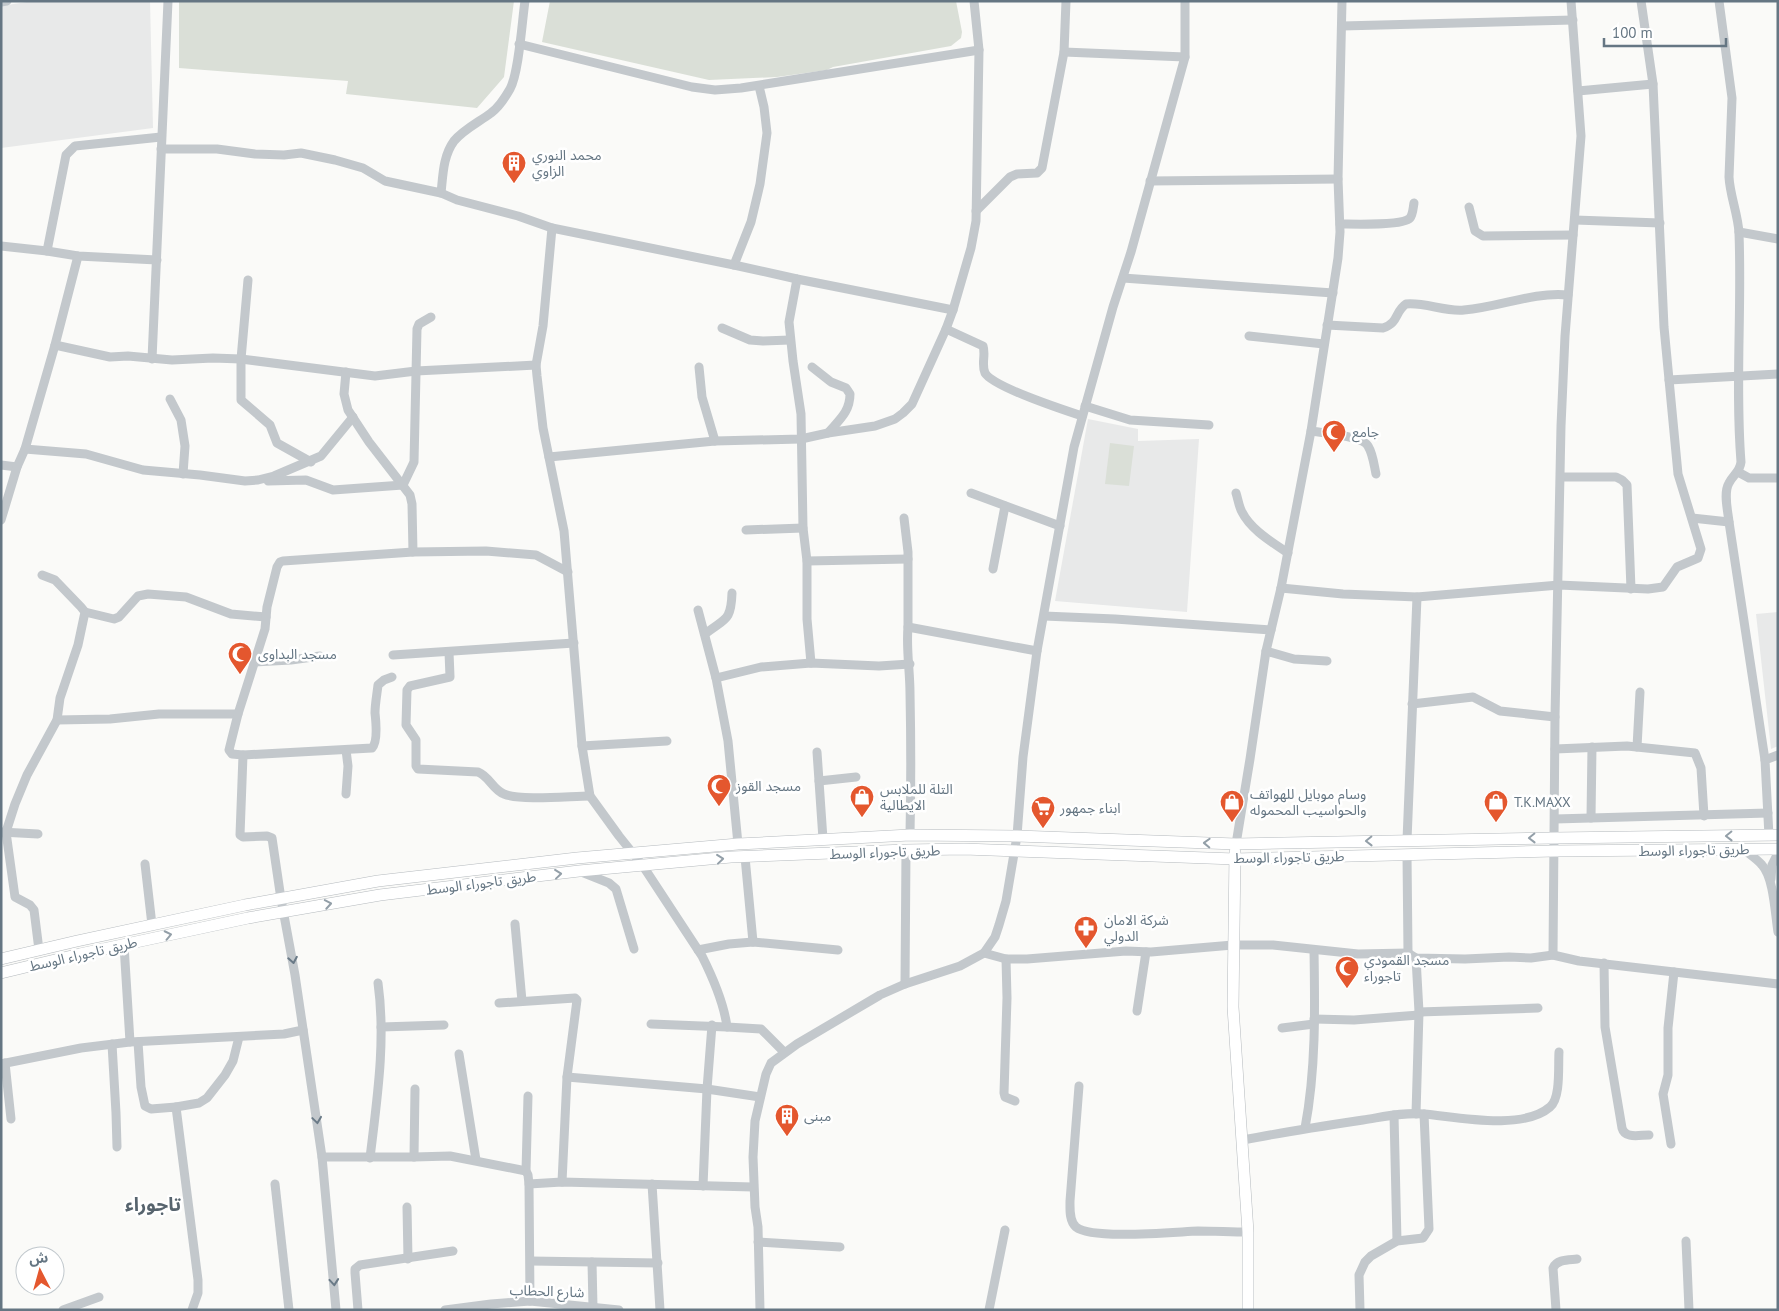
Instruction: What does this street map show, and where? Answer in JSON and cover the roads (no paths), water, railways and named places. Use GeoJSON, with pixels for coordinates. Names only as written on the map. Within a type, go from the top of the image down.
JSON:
{"type":"FeatureCollection","features":[{"type":"Feature","properties":{"kind":"main road"},"geometry":{"type":"LineString","coordinates":[[1,959],[152,925],[387,880],[577,858],[738,844],[910,835],[1017,836],[1236,844],[1774,836]]}},
{"type":"Feature","properties":{"kind":"main road"},"geometry":{"type":"LineString","coordinates":[[1236,844],[1233,1007],[1248,1232],[1248,1310]]}},
{"type":"Feature","properties":{"kind":"main road","name":"طريق تاجوراء الوسط"},"geometry":{"type":"LineString","coordinates":[[1,973],[284,912],[380,895],[579,871],[745,857],[906,850],[1015,850],[1235,858],[1778,849]]}},
{"type":"Feature","properties":{"kind":"street"},"geometry":{"type":"LineString","coordinates":[[1,2],[7,1]]}},
{"type":"Feature","properties":{"kind":"street"},"geometry":{"type":"LineString","coordinates":[[152,358],[168,1]]}},
{"type":"Feature","properties":{"kind":"street"},"geometry":{"type":"LineString","coordinates":[[441,193],[444,166],[451,146],[456,139],[476,122],[493,112],[511,87],[525,1]]}},
{"type":"Feature","properties":{"kind":"street"},"geometry":{"type":"LineString","coordinates":[[549,457],[716,441],[801,439],[875,426],[895,419],[912,404],[946,329],[971,248],[976,211],[979,50],[974,1]]}},
{"type":"Feature","properties":{"kind":"street"},"geometry":{"type":"LineString","coordinates":[[976,211],[1010,177],[1017,174],[1037,174],[1041,170],[1051,129],[1064,52],[1066,1]]}},
{"type":"Feature","properties":{"kind":"street"},"geometry":{"type":"LineString","coordinates":[[760,1310],[758,1242],[753,1187],[755,1121],[766,1074],[771,1063],[784,1052],[880,995],[905,984],[960,966],[984,953],[995,937],[1003,914],[1017,836],[1022,757],[1037,651],[1074,447],[1185,57],[1185,1]]}},
{"type":"Feature","properties":{"kind":"street"},"geometry":{"type":"LineString","coordinates":[[1236,844],[1266,652],[1281,588],[1311,431],[1340,242],[1338,180],[1342,1]]}},
{"type":"Feature","properties":{"kind":"street"},"geometry":{"type":"LineString","coordinates":[[1553,955],[1555,717],[1564,372],[1568,295],[1581,136],[1571,1]]}},
{"type":"Feature","properties":{"kind":"street"},"geometry":{"type":"LineString","coordinates":[[1281,588],[1343,594],[1417,597],[1559,586],[1648,590],[1663,587],[1677,567],[1698,558],[1701,549],[1678,474],[1664,327],[1653,84],[1641,1]]}},
{"type":"Feature","properties":{"kind":"street"},"geometry":{"type":"LineString","coordinates":[[1719,1],[1732,98],[1729,182],[1738,219],[1739,232],[1738,375],[1741,462],[1738,472],[1728,484],[1729,522],[1765,760],[1768,813],[1774,836]]}},
{"type":"Feature","properties":{"kind":"street"},"geometry":{"type":"LineString","coordinates":[[1342,26],[1572,20]]}},
{"type":"Feature","properties":{"kind":"street"},"geometry":{"type":"LineString","coordinates":[[519,44],[692,87],[715,90],[759,86],[979,50]]}},
{"type":"Feature","properties":{"kind":"street"},"geometry":{"type":"LineString","coordinates":[[1064,52],[1185,57]]}},
{"type":"Feature","properties":{"kind":"street"},"geometry":{"type":"LineString","coordinates":[[1578,91],[1653,84]]}},
{"type":"Feature","properties":{"kind":"street"},"geometry":{"type":"LineString","coordinates":[[734,265],[751,222],[760,184],[767,133],[759,86]]}},
{"type":"Feature","properties":{"kind":"street"},"geometry":{"type":"LineString","coordinates":[[47,251],[68,151],[75,146],[161,137]]}},
{"type":"Feature","properties":{"kind":"street"},"geometry":{"type":"LineString","coordinates":[[161,149],[217,148],[255,154],[284,155],[301,153],[363,168],[385,181],[441,193],[457,200],[518,216],[552,228],[734,265],[797,280],[953,310]]}},
{"type":"Feature","properties":{"kind":"street"},"geometry":{"type":"LineString","coordinates":[[1150,181],[1338,180]]}},
{"type":"Feature","properties":{"kind":"street"},"geometry":{"type":"LineString","coordinates":[[1340,224],[1380,224],[1406,221],[1412,215],[1414,203]]}},
{"type":"Feature","properties":{"kind":"street"},"geometry":{"type":"LineString","coordinates":[[1468,207],[1475,231],[1483,236],[1574,236]]}},
{"type":"Feature","properties":{"kind":"street"},"geometry":{"type":"LineString","coordinates":[[1575,220],[1660,223]]}},
{"type":"Feature","properties":{"kind":"street"},"geometry":{"type":"LineString","coordinates":[[552,228],[543,326],[536,365],[543,428],[564,532],[582,746],[590,796],[644,866],[698,950],[709,971],[725,1014],[727,1027]]}},
{"type":"Feature","properties":{"kind":"street"},"geometry":{"type":"LineString","coordinates":[[1739,232],[1778,239]]}},
{"type":"Feature","properties":{"kind":"street"},"geometry":{"type":"LineString","coordinates":[[1,246],[78,256],[156,260]]}},
{"type":"Feature","properties":{"kind":"street"},"geometry":{"type":"LineString","coordinates":[[1,520],[17,467],[25,449],[78,256]]}},
{"type":"Feature","properties":{"kind":"street"},"geometry":{"type":"LineString","coordinates":[[1123,278],[1333,293]]}},
{"type":"Feature","properties":{"kind":"street"},"geometry":{"type":"LineString","coordinates":[[248,280],[241,359],[241,400],[270,425],[277,443],[311,462]]}},
{"type":"Feature","properties":{"kind":"street"},"geometry":{"type":"LineString","coordinates":[[797,280],[789,322],[790,340],[802,414],[801,439],[810,663]]}},
{"type":"Feature","properties":{"kind":"street"},"geometry":{"type":"LineString","coordinates":[[1327,325],[1383,328],[1394,322],[1406,304],[1462,310],[1491,306],[1544,294],[1568,295]]}},
{"type":"Feature","properties":{"kind":"street"},"geometry":{"type":"LineString","coordinates":[[403,485],[414,462],[416,337],[419,324],[431,317]]}},
{"type":"Feature","properties":{"kind":"street"},"geometry":{"type":"LineString","coordinates":[[722,328],[750,340],[790,340]]}},
{"type":"Feature","properties":{"kind":"street"},"geometry":{"type":"LineString","coordinates":[[946,329],[983,346],[983,368],[991,380],[1082,416]]}},
{"type":"Feature","properties":{"kind":"street"},"geometry":{"type":"LineString","coordinates":[[1249,336],[1324,344]]}},
{"type":"Feature","properties":{"kind":"street"},"geometry":{"type":"LineString","coordinates":[[55,345],[110,357],[128,356],[172,360],[241,359],[380,376],[416,371],[536,365]]}},
{"type":"Feature","properties":{"kind":"street"},"geometry":{"type":"LineString","coordinates":[[699,367],[702,397],[716,441]]}},
{"type":"Feature","properties":{"kind":"street"},"geometry":{"type":"LineString","coordinates":[[812,367],[831,382],[846,388],[850,394],[849,406],[846,412],[828,433]]}},
{"type":"Feature","properties":{"kind":"street"},"geometry":{"type":"LineString","coordinates":[[346,372],[345,401],[353,417],[410,495],[412,504],[413,552]]}},
{"type":"Feature","properties":{"kind":"street"},"geometry":{"type":"LineString","coordinates":[[1669,380],[1778,374]]}},
{"type":"Feature","properties":{"kind":"street"},"geometry":{"type":"LineString","coordinates":[[170,399],[182,420],[185,446],[182,474]]}},
{"type":"Feature","properties":{"kind":"street"},"geometry":{"type":"LineString","coordinates":[[1085,406],[1130,420],[1209,425]]}},
{"type":"Feature","properties":{"kind":"street"},"geometry":{"type":"LineString","coordinates":[[258,480],[311,462],[321,456],[353,417]]}},
{"type":"Feature","properties":{"kind":"street"},"geometry":{"type":"LineString","coordinates":[[1311,431],[1355,439],[1365,443],[1368,446],[1376,474]]}},
{"type":"Feature","properties":{"kind":"street"},"geometry":{"type":"LineString","coordinates":[[25,449],[86,454],[143,470],[245,481],[306,480],[333,490],[403,485]]}},
{"type":"Feature","properties":{"kind":"street"},"geometry":{"type":"LineString","coordinates":[[1,466],[17,467]]}},
{"type":"Feature","properties":{"kind":"street"},"geometry":{"type":"LineString","coordinates":[[1738,472],[1749,478],[1778,478]]}},
{"type":"Feature","properties":{"kind":"street"},"geometry":{"type":"LineString","coordinates":[[1561,477],[1616,477],[1627,485],[1631,589]]}},
{"type":"Feature","properties":{"kind":"street"},"geometry":{"type":"LineString","coordinates":[[971,493],[1060,526]]}},
{"type":"Feature","properties":{"kind":"street"},"geometry":{"type":"LineString","coordinates":[[1236,493],[1240,508],[1246,518],[1270,540],[1288,553]]}},
{"type":"Feature","properties":{"kind":"street"},"geometry":{"type":"LineString","coordinates":[[993,569],[1005,506]]}},
{"type":"Feature","properties":{"kind":"street"},"geometry":{"type":"LineString","coordinates":[[904,518],[908,559],[907,644],[910,664],[910,835]]}},
{"type":"Feature","properties":{"kind":"street"},"geometry":{"type":"LineString","coordinates":[[1692,518],[1729,522]]}},
{"type":"Feature","properties":{"kind":"street"},"geometry":{"type":"LineString","coordinates":[[746,530],[804,528]]}},
{"type":"Feature","properties":{"kind":"street"},"geometry":{"type":"LineString","coordinates":[[392,677],[378,685],[375,713],[377,725],[375,746],[368,749],[243,755],[232,754],[229,750],[238,714],[265,629],[271,585],[280,562],[413,552],[486,552],[536,555],[568,572]]}},
{"type":"Feature","properties":{"kind":"street"},"geometry":{"type":"LineString","coordinates":[[807,561],[908,559]]}},
{"type":"Feature","properties":{"kind":"street"},"geometry":{"type":"LineString","coordinates":[[39,950],[34,910],[30,905],[15,897],[4,832],[27,775],[56,720],[60,698],[78,645],[85,612],[55,580],[42,575]]}},
{"type":"Feature","properties":{"kind":"street"},"geometry":{"type":"LineString","coordinates":[[704,634],[716,625],[724,622],[731,608],[732,593]]}},
{"type":"Feature","properties":{"kind":"street"},"geometry":{"type":"LineString","coordinates":[[85,612],[114,618],[119,617],[138,596],[148,594],[186,597],[223,613],[266,617]]}},
{"type":"Feature","properties":{"kind":"street"},"geometry":{"type":"LineString","coordinates":[[1406,840],[1417,597]]}},
{"type":"Feature","properties":{"kind":"street"},"geometry":{"type":"LineString","coordinates":[[698,610],[716,678],[728,741],[738,844]]}},
{"type":"Feature","properties":{"kind":"street"},"geometry":{"type":"LineString","coordinates":[[1044,616],[1271,630]]}},
{"type":"Feature","properties":{"kind":"street"},"geometry":{"type":"LineString","coordinates":[[908,628],[1037,651]]}},
{"type":"Feature","properties":{"kind":"street"},"geometry":{"type":"LineString","coordinates":[[393,655],[574,643]]}},
{"type":"Feature","properties":{"kind":"street"},"geometry":{"type":"LineString","coordinates":[[449,652],[450,677],[410,686],[407,690],[406,725],[415,737],[416,766],[418,769],[482,773],[502,794],[516,797],[590,796]]}},
{"type":"Feature","properties":{"kind":"street"},"geometry":{"type":"LineString","coordinates":[[1266,652],[1294,659],[1327,661]]}},
{"type":"Feature","properties":{"kind":"street"},"geometry":{"type":"LineString","coordinates":[[254,662],[320,656]]}},
{"type":"Feature","properties":{"kind":"street"},"geometry":{"type":"LineString","coordinates":[[716,678],[760,667],[810,663],[878,666],[910,664]]}},
{"type":"Feature","properties":{"kind":"street"},"geometry":{"type":"LineString","coordinates":[[1637,747],[1640,692]]}},
{"type":"Feature","properties":{"kind":"street"},"geometry":{"type":"LineString","coordinates":[[1412,704],[1473,697],[1500,711],[1555,717]]}},
{"type":"Feature","properties":{"kind":"street"},"geometry":{"type":"LineString","coordinates":[[56,720],[159,714],[238,714]]}},
{"type":"Feature","properties":{"kind":"street"},"geometry":{"type":"LineString","coordinates":[[582,746],[667,741]]}},
{"type":"Feature","properties":{"kind":"street"},"geometry":{"type":"LineString","coordinates":[[1555,749],[1637,747],[1694,752],[1701,768],[1704,816]]}},
{"type":"Feature","properties":{"kind":"street"},"geometry":{"type":"LineString","coordinates":[[1591,818],[1592,748]]}},
{"type":"Feature","properties":{"kind":"street"},"geometry":{"type":"LineString","coordinates":[[346,750],[348,766],[346,794]]}},
{"type":"Feature","properties":{"kind":"street"},"geometry":{"type":"LineString","coordinates":[[817,752],[823,839]]}},
{"type":"Feature","properties":{"kind":"street"},"geometry":{"type":"LineString","coordinates":[[243,755],[240,835],[268,836],[272,838],[304,1030],[322,1157],[336,1310]]}},
{"type":"Feature","properties":{"kind":"street"},"geometry":{"type":"LineString","coordinates":[[1765,760],[1778,755]]}},
{"type":"Feature","properties":{"kind":"street"},"geometry":{"type":"LineString","coordinates":[[819,781],[856,777]]}},
{"type":"Feature","properties":{"kind":"street"},"geometry":{"type":"LineString","coordinates":[[1555,819],[1768,813]]}},
{"type":"Feature","properties":{"kind":"street"},"geometry":{"type":"LineString","coordinates":[[4,832],[38,834]]}},
{"type":"Feature","properties":{"kind":"street"},"geometry":{"type":"LineString","coordinates":[[905,984],[906,850]]}},
{"type":"Feature","properties":{"kind":"street"},"geometry":{"type":"LineString","coordinates":[[1743,850],[1763,865],[1770,884],[1778,932]]}},
{"type":"Feature","properties":{"kind":"street"},"geometry":{"type":"LineString","coordinates":[[1770,884],[1772,864],[1778,853]]}},
{"type":"Feature","properties":{"kind":"street"},"geometry":{"type":"LineString","coordinates":[[1360,1310],[1359,1275],[1361,1268],[1371,1256],[1397,1241],[1423,1238],[1429,1229],[1420,1114],[1419,1013],[1412,956],[1406,855]]}},
{"type":"Feature","properties":{"kind":"street"},"geometry":{"type":"LineString","coordinates":[[745,857],[753,942]]}},
{"type":"Feature","properties":{"kind":"street"},"geometry":{"type":"LineString","coordinates":[[145,864],[152,925]]}},
{"type":"Feature","properties":{"kind":"street"},"geometry":{"type":"LineString","coordinates":[[579,871],[609,883],[616,889],[634,949]]}},
{"type":"Feature","properties":{"kind":"street"},"geometry":{"type":"LineString","coordinates":[[515,924],[522,1001]]}},
{"type":"Feature","properties":{"kind":"street"},"geometry":{"type":"LineString","coordinates":[[698,950],[753,942],[838,950]]}},
{"type":"Feature","properties":{"kind":"street"},"geometry":{"type":"LineString","coordinates":[[124,945],[134,1042],[145,1106],[151,1110],[176,1107],[199,1103],[207,1098],[225,1075],[233,1061],[240,1037]]}},
{"type":"Feature","properties":{"kind":"street"},"geometry":{"type":"LineString","coordinates":[[984,953],[1006,959],[1126,951],[1146,952],[1273,945],[1358,954],[1465,959],[1508,956],[1531,958],[1553,955],[1579,961],[1778,984]]}},
{"type":"Feature","properties":{"kind":"street"},"geometry":{"type":"LineString","coordinates":[[1305,1128],[1310,1104],[1314,1060],[1314,950]]}},
{"type":"Feature","properties":{"kind":"street"},"geometry":{"type":"LineString","coordinates":[[1138,1011],[1146,952]]}},
{"type":"Feature","properties":{"kind":"street"},"geometry":{"type":"LineString","coordinates":[[1006,959],[1007,998],[1004,1093],[1005,1097],[1009,1100],[1015,1101]]}},
{"type":"Feature","properties":{"kind":"street"},"geometry":{"type":"LineString","coordinates":[[1604,964],[1605,1027],[1623,1132],[1627,1135],[1649,1135]]}},
{"type":"Feature","properties":{"kind":"street"},"geometry":{"type":"LineString","coordinates":[[1671,1144],[1663,1094],[1668,1076],[1668,1028],[1674,972]]}},
{"type":"Feature","properties":{"kind":"street"},"geometry":{"type":"LineString","coordinates":[[370,1158],[380,1080],[382,1027],[378,983]]}},
{"type":"Feature","properties":{"kind":"street"},"geometry":{"type":"LineString","coordinates":[[499,1004],[576,998],[567,1077],[562,1182]]}},
{"type":"Feature","properties":{"kind":"street"},"geometry":{"type":"LineString","coordinates":[[1282,1028],[1314,1022],[1419,1013],[1538,1008]]}},
{"type":"Feature","properties":{"kind":"street"},"geometry":{"type":"LineString","coordinates":[[651,1024],[712,1025],[761,1029],[784,1052]]}},
{"type":"Feature","properties":{"kind":"street"},"geometry":{"type":"LineString","coordinates":[[382,1027],[444,1025]]}},
{"type":"Feature","properties":{"kind":"street"},"geometry":{"type":"LineString","coordinates":[[703,1186],[712,1025]]}},
{"type":"Feature","properties":{"kind":"street"},"geometry":{"type":"LineString","coordinates":[[11,1119],[3,1064],[81,1048],[112,1044],[284,1034],[304,1030]]}},
{"type":"Feature","properties":{"kind":"street"},"geometry":{"type":"LineString","coordinates":[[112,1044],[117,1147]]}},
{"type":"Feature","properties":{"kind":"street"},"geometry":{"type":"LineString","coordinates":[[1243,1140],[1305,1128],[1394,1115],[1420,1114],[1490,1121],[1525,1117],[1543,1112],[1556,1099],[1559,1052]]}},
{"type":"Feature","properties":{"kind":"street"},"geometry":{"type":"LineString","coordinates":[[459,1054],[476,1160]]}},
{"type":"Feature","properties":{"kind":"street"},"geometry":{"type":"LineString","coordinates":[[567,1077],[707,1089],[760,1096]]}},
{"type":"Feature","properties":{"kind":"street"},"geometry":{"type":"LineString","coordinates":[[1079,1086],[1070,1201],[1072,1222],[1076,1227],[1083,1231],[1115,1233],[1248,1232]]}},
{"type":"Feature","properties":{"kind":"street"},"geometry":{"type":"LineString","coordinates":[[414,1157],[416,1089]]}},
{"type":"Feature","properties":{"kind":"street"},"geometry":{"type":"LineString","coordinates":[[528,1096],[526,1171],[529,1184],[530,1301]]}},
{"type":"Feature","properties":{"kind":"street"},"geometry":{"type":"LineString","coordinates":[[176,1107],[199,1291],[192,1310]]}},
{"type":"Feature","properties":{"kind":"street"},"geometry":{"type":"LineString","coordinates":[[1394,1115],[1397,1241]]}},
{"type":"Feature","properties":{"kind":"street"},"geometry":{"type":"LineString","coordinates":[[322,1157],[450,1156],[526,1171]]}},
{"type":"Feature","properties":{"kind":"street"},"geometry":{"type":"LineString","coordinates":[[529,1184],[562,1182],[753,1187]]}},
{"type":"Feature","properties":{"kind":"street"},"geometry":{"type":"LineString","coordinates":[[275,1184],[289,1310]]}},
{"type":"Feature","properties":{"kind":"street"},"geometry":{"type":"LineString","coordinates":[[652,1184],[660,1310]]}},
{"type":"Feature","properties":{"kind":"street"},"geometry":{"type":"LineString","coordinates":[[407,1207],[408,1259]]}},
{"type":"Feature","properties":{"kind":"street"},"geometry":{"type":"LineString","coordinates":[[989,1310],[1005,1230]]}},
{"type":"Feature","properties":{"kind":"street"},"geometry":{"type":"LineString","coordinates":[[1686,1241],[1689,1310]]}},
{"type":"Feature","properties":{"kind":"street"},"geometry":{"type":"LineString","coordinates":[[758,1242],[840,1247]]}},
{"type":"Feature","properties":{"kind":"street"},"geometry":{"type":"LineString","coordinates":[[358,1310],[354,1273],[356,1267],[453,1250]]}},
{"type":"Feature","properties":{"kind":"street"},"geometry":{"type":"LineString","coordinates":[[1556,1310],[1554,1265],[1559,1262],[1577,1259]]}},
{"type":"Feature","properties":{"kind":"street"},"geometry":{"type":"LineString","coordinates":[[531,1261],[658,1263]]}},
{"type":"Feature","properties":{"kind":"street"},"geometry":{"type":"LineString","coordinates":[[592,1262],[593,1307]]}},
{"type":"Feature","properties":{"kind":"street"},"geometry":{"type":"LineString","coordinates":[[63,1310],[98,1296]]}},
{"type":"Feature","properties":{"kind":"street","name":"شارع الحطاب"},"geometry":{"type":"LineString","coordinates":[[445,1310],[530,1301],[562,1307],[593,1307],[619,1310]]}},
{"type":"Feature","properties":{"kind":"place","name":"محمد النوري الزاوي"},"geometry":{"type":"Point","coordinates":[514,184]}},
{"type":"Feature","properties":{"kind":"place","name":"جامع"},"geometry":{"type":"Point","coordinates":[1334,453]}},
{"type":"Feature","properties":{"kind":"place","name":"مسجد البداوى"},"geometry":{"type":"Point","coordinates":[240,675]}},
{"type":"Feature","properties":{"kind":"place","name":"مسجد القوز"},"geometry":{"type":"Point","coordinates":[719,807]}},
{"type":"Feature","properties":{"kind":"place","name":"التلة للملابس الايطالية"},"geometry":{"type":"Point","coordinates":[862,818]}},
{"type":"Feature","properties":{"kind":"place","name":"وسام موبايل للهواتف والحواسيب المحموله"},"geometry":{"type":"Point","coordinates":[1232,823]}},
{"type":"Feature","properties":{"kind":"place","name":"T.K.MAXX"},"geometry":{"type":"Point","coordinates":[1496,823]}},
{"type":"Feature","properties":{"kind":"place","name":"ابناء جمهور"},"geometry":{"type":"Point","coordinates":[1043,829]}},
{"type":"Feature","properties":{"kind":"place","name":"شركة الامان الدولي"},"geometry":{"type":"Point","coordinates":[1086,949]}},
{"type":"Feature","properties":{"kind":"place","name":"مسجد القمودي تاجوراء"},"geometry":{"type":"Point","coordinates":[1347,989]}},
{"type":"Feature","properties":{"kind":"place","name":"مبنى"},"geometry":{"type":"Point","coordinates":[787,1137]}},
{"type":"Feature","properties":{"kind":"district","name":"تاجوراء"},"geometry":{"type":"Point","coordinates":[153,1204]}}]}
